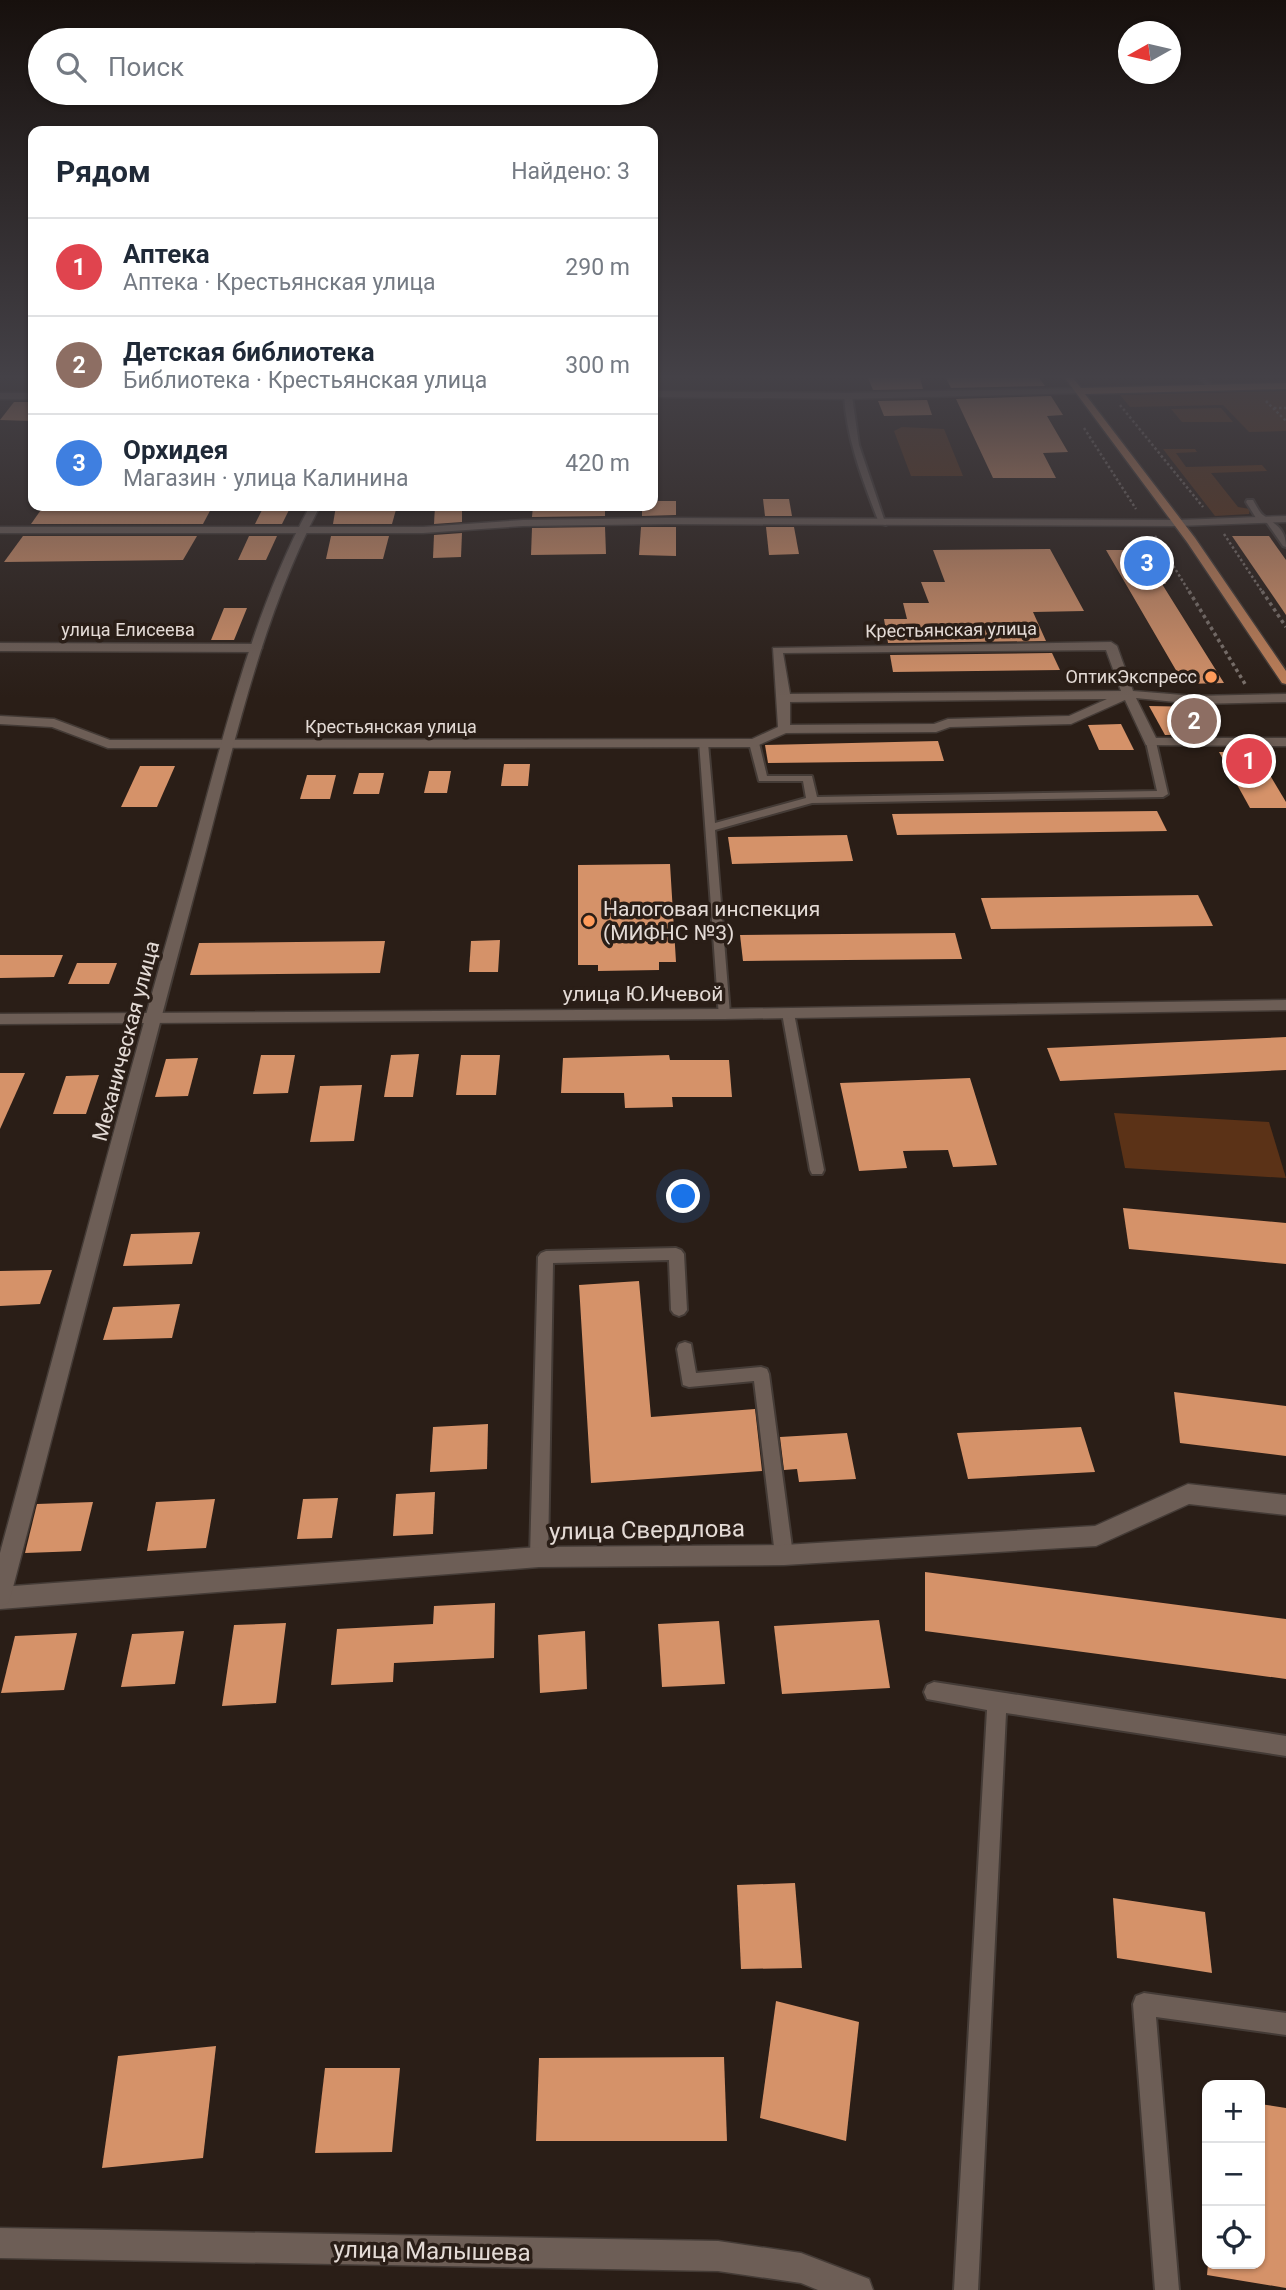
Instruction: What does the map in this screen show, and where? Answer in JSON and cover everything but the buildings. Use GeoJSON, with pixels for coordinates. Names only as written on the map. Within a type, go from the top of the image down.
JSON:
{"type":"FeatureCollection","features":[{"type":"Feature","properties":{"kind":"main road"},"geometry":{"type":"LineString","coordinates":[[1150,485],[1286,680]]}},
{"type":"Feature","properties":{"kind":"street","name":"Механическая улица"},"geometry":{"type":"LineString","coordinates":[[0,1597],[153,1017],[228,745],[256,648],[302,530],[312,511]]}},
{"type":"Feature","properties":{"kind":"street"},"geometry":{"type":"LineString","coordinates":[[0,530],[423,530],[523,523],[611,521],[1178,523],[1286,520]]}},
{"type":"Feature","properties":{"kind":"street","name":"Крестьянская улица"},"geometry":{"type":"LineString","coordinates":[[783,729],[784,698],[777,650],[1111,646],[1128,694],[1151,742]]}},
{"type":"Feature","properties":{"kind":"street","name":"улица Елисеева"},"geometry":{"type":"LineString","coordinates":[[0,647],[256,648]]}},
{"type":"Feature","properties":{"kind":"street"},"geometry":{"type":"LineString","coordinates":[[784,698],[1128,694]]}},
{"type":"Feature","properties":{"kind":"street","name":"Крестьянская улица"},"geometry":{"type":"LineString","coordinates":[[0,720],[54,723],[108,744],[754,743],[783,729],[936,728],[948,723],[1071,720],[1128,694],[1195,700],[1286,698]]}},
{"type":"Feature","properties":{"kind":"street"},"geometry":{"type":"LineString","coordinates":[[1151,742],[1286,742]]}},
{"type":"Feature","properties":{"kind":"street","name":"улица Ю.Ичевой"},"geometry":{"type":"LineString","coordinates":[[0,1019],[724,1014],[1286,1005]]}},
{"type":"Feature","properties":{"kind":"street","name":"улица Свердлова"},"geometry":{"type":"LineString","coordinates":[[0,1597],[539,1557],[783,1555],[1096,1536],[1188,1494],[1286,1505]]}},
{"type":"Feature","properties":{"kind":"street","name":"улица Малышева"},"geometry":{"type":"LineString","coordinates":[[0,2243],[718,2256],[801,2268],[858,2290]]}},
{"type":"Feature","properties":{"kind":"lane"},"geometry":{"type":"LineString","coordinates":[[869,485],[883,523]]}},
{"type":"Feature","properties":{"kind":"lane"},"geometry":{"type":"LineString","coordinates":[[1250,502],[1259,516],[1270,521],[1286,544]]}},
{"type":"Feature","properties":{"kind":"lane"},"geometry":{"type":"LineString","coordinates":[[710,828],[812,800],[1163,794],[1151,742]]}},
{"type":"Feature","properties":{"kind":"lane"},"geometry":{"type":"LineString","coordinates":[[703,743],[724,1014]]}},
{"type":"Feature","properties":{"kind":"lane"},"geometry":{"type":"LineString","coordinates":[[754,743],[763,779],[808,778],[812,800]]}},
{"type":"Feature","properties":{"kind":"lane"},"geometry":{"type":"LineString","coordinates":[[788,1013],[817,1170]]}},
{"type":"Feature","properties":{"kind":"lane"},"geometry":{"type":"LineString","coordinates":[[539,1557],[546,1256],[676,1254],[679,1310]]}},
{"type":"Feature","properties":{"kind":"lane"},"geometry":{"type":"LineString","coordinates":[[685,1349],[689,1380],[761,1374],[783,1555]]}},
{"type":"Feature","properties":{"kind":"lane"},"geometry":{"type":"LineString","coordinates":[[934,1692],[1286,1745]]}},
{"type":"Feature","properties":{"kind":"lane"},"geometry":{"type":"LineString","coordinates":[[966,2290],[997,1703]]}},
{"type":"Feature","properties":{"kind":"lane"},"geometry":{"type":"LineString","coordinates":[[1167,2290],[1144,2004],[1286,2024]]}},
{"type":"Feature","properties":{"kind":"path"},"geometry":{"type":"LineString","coordinates":[[1121,485],[1254,699]]}},
{"type":"Feature","properties":{"kind":"shaded area"},"geometry":{"type":"Polygon","coordinates":[[[1191,485],[1220,485],[1238,507],[1250,509],[1249,514],[1215,516],[1191,485]]]}},
{"type":"Feature","properties":{"kind":"shaded area"},"geometry":{"type":"Polygon","coordinates":[[[1114,1113],[1269,1122],[1286,1178],[1125,1168],[1114,1113]]]}},
{"type":"Feature","properties":{"kind":"place","name":"Орхидея"},"geometry":{"type":"Point","coordinates":[1147,563]}},
{"type":"Feature","properties":{"kind":"place","name":"ОптикЭкспресс"},"geometry":{"type":"Point","coordinates":[1211,677]}},
{"type":"Feature","properties":{"kind":"place","name":"Детская библиотека"},"geometry":{"type":"Point","coordinates":[1194,721]}},
{"type":"Feature","properties":{"kind":"place","name":"Аптека"},"geometry":{"type":"Point","coordinates":[1249,761]}},
{"type":"Feature","properties":{"kind":"place","name":"Налоговая инспекция (МИФНС №3)"},"geometry":{"type":"Point","coordinates":[589,921]}}]}
